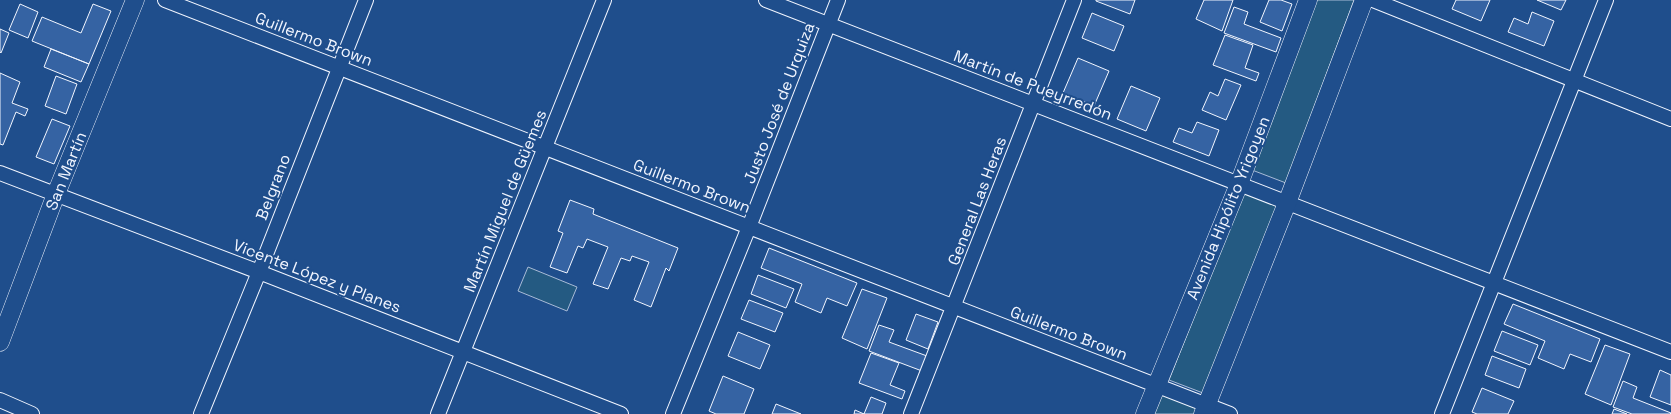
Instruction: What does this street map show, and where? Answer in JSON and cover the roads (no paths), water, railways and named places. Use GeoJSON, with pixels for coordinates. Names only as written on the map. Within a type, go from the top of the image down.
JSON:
{"type":"FeatureCollection","features":[{"type":"Feature","properties":{"kind":"main road","name":"San Martín"},"geometry":{"type":"LineString","coordinates":[[0,342],[56,194],[135,0]]}},
{"type":"Feature","properties":{"kind":"main road","name":"Avenida Hipólito Yrigoyen"},"geometry":{"type":"LineString","coordinates":[[1145,414],[1239,184],[1308,0]]}},
{"type":"Feature","properties":{"kind":"main road"},"geometry":{"type":"LineString","coordinates":[[1204,409],[1287,203],[1364,0]]}},
{"type":"Feature","properties":{"kind":"street","name":"Guillermo Brown"},"geometry":{"type":"LineString","coordinates":[[164,0],[1157,386],[1204,409],[1230,414]]}},
{"type":"Feature","properties":{"kind":"street","name":"Belgrano"},"geometry":{"type":"LineString","coordinates":[[201,414],[366,0]]}},
{"type":"Feature","properties":{"kind":"street","name":"Martín Miguel de Güemes"},"geometry":{"type":"LineString","coordinates":[[438,414],[604,0]]}},
{"type":"Feature","properties":{"kind":"street","name":"Martín de Pueyrredón"},"geometry":{"type":"LineString","coordinates":[[766,0],[1671,352]]}},
{"type":"Feature","properties":{"kind":"street","name":"Justo José de Urquiza"},"geometry":{"type":"LineString","coordinates":[[673,414],[838,0]]}},
{"type":"Feature","properties":{"kind":"street","name":"General Las Heras"},"geometry":{"type":"LineString","coordinates":[[911,414],[1074,0]]}},
{"type":"Feature","properties":{"kind":"street"},"geometry":{"type":"LineString","coordinates":[[1373,0],[1671,119]]}},
{"type":"Feature","properties":{"kind":"street"},"geometry":{"type":"LineString","coordinates":[[1442,414],[1606,0]]}},
{"type":"Feature","properties":{"kind":"street","name":"Vicente López y Planes"},"geometry":{"type":"LineString","coordinates":[[0,173],[621,414]]}},
{"type":"Feature","properties":{"kind":"street"},"geometry":{"type":"LineString","coordinates":[[0,400],[32,414]]}}]}
